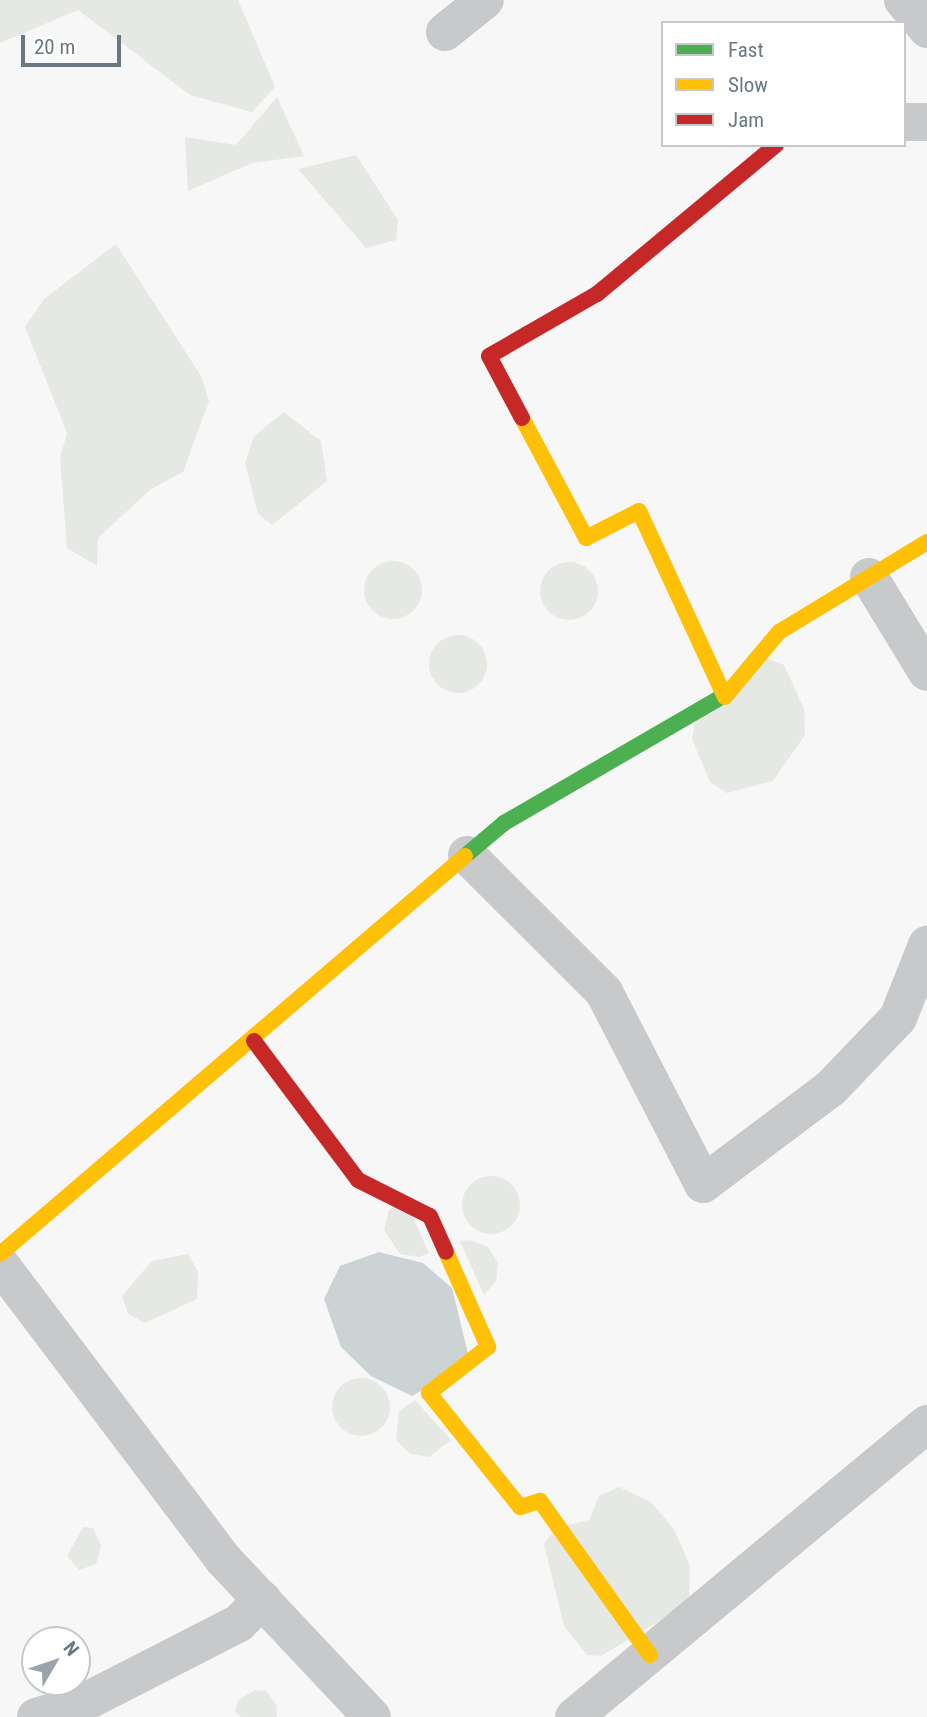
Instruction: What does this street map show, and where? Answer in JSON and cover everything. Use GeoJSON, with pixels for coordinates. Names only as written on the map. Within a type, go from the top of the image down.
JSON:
{"type":"FeatureCollection","features":[{"type":"Feature","properties":{"kind":"street"},"geometry":{"type":"LineString","coordinates":[[444,32],[485,0]]}},
{"type":"Feature","properties":{"kind":"street"},"geometry":{"type":"LineString","coordinates":[[903,0],[927,29]]}},
{"type":"Feature","properties":{"kind":"street"},"geometry":{"type":"LineString","coordinates":[[906,122],[927,122]]}},
{"type":"Feature","properties":{"kind":"street"},"geometry":{"type":"LineString","coordinates":[[725,697],[639,511],[586,538],[489,356],[597,294],[774,147]]}},
{"type":"Feature","properties":{"kind":"street"},"geometry":{"type":"LineString","coordinates":[[0,1254],[254,1041],[504,823],[725,697],[779,632],[927,542]]}},
{"type":"Feature","properties":{"kind":"street"},"geometry":{"type":"LineString","coordinates":[[869,577],[927,672]]}},
{"type":"Feature","properties":{"kind":"street"},"geometry":{"type":"LineString","coordinates":[[467,855],[604,992],[703,1184],[831,1088],[898,1018],[927,945]]}},
{"type":"Feature","properties":{"kind":"street"},"geometry":{"type":"LineString","coordinates":[[254,1041],[358,1180],[430,1216],[488,1347],[429,1393],[520,1507],[540,1501],[650,1656]]}},
{"type":"Feature","properties":{"kind":"street"},"geometry":{"type":"LineString","coordinates":[[0,1264],[223,1559],[372,1717]]}},
{"type":"Feature","properties":{"kind":"street"},"geometry":{"type":"LineString","coordinates":[[574,1717],[927,1424]]}},
{"type":"Feature","properties":{"kind":"street"},"geometry":{"type":"LineString","coordinates":[[36,1717],[83,1703],[239,1623],[262,1600]]}},
{"type":"Feature","properties":{"kind":"shaded area"},"geometry":{"type":"Polygon","coordinates":[[[0,0],[238,0],[275,87],[252,112],[190,95],[78,10],[0,43],[0,0]]]}},
{"type":"Feature","properties":{"kind":"shaded area"},"geometry":{"type":"Polygon","coordinates":[[[277,97],[304,156],[252,163],[188,191],[185,137],[236,145],[277,97]]]}},
{"type":"Feature","properties":{"kind":"shaded area"},"geometry":{"type":"Polygon","coordinates":[[[356,155],[398,220],[396,240],[366,248],[298,169],[356,155]]]}},
{"type":"Feature","properties":{"kind":"shaded area"},"geometry":{"type":"Polygon","coordinates":[[[116,244],[201,376],[209,401],[183,472],[151,489],[98,538],[97,566],[67,548],[60,458],[67,433],[25,327],[44,299],[116,244]]]}},
{"type":"Feature","properties":{"kind":"shaded area"},"geometry":{"type":"Polygon","coordinates":[[[284,412],[321,441],[327,481],[272,525],[258,514],[245,463],[254,436],[284,412]]]}},
{"type":"Feature","properties":{"kind":"shaded area"},"geometry":{"type":"Polygon","coordinates":[[[387,561],[399,561],[414,569],[422,584],[422,596],[414,611],[399,619],[387,619],[372,611],[364,596],[364,584],[372,569],[387,561]]]}},
{"type":"Feature","properties":{"kind":"shaded area"},"geometry":{"type":"Polygon","coordinates":[[[563,562],[575,562],[590,570],[598,585],[598,597],[590,612],[575,620],[563,620],[548,612],[540,597],[540,585],[548,570],[563,562]]]}},
{"type":"Feature","properties":{"kind":"shaded area"},"geometry":{"type":"Polygon","coordinates":[[[452,635],[464,635],[479,643],[487,658],[487,670],[479,685],[464,693],[452,693],[437,685],[429,670],[429,658],[437,643],[452,635]]]}},
{"type":"Feature","properties":{"kind":"shaded area"},"geometry":{"type":"Polygon","coordinates":[[[754,654],[784,665],[804,709],[805,735],[773,781],[727,793],[710,782],[692,739],[697,712],[754,654]]]}},
{"type":"Feature","properties":{"kind":"shaded area"},"geometry":{"type":"Polygon","coordinates":[[[485,1176],[497,1176],[512,1184],[520,1199],[520,1211],[512,1226],[497,1234],[485,1234],[470,1226],[462,1211],[462,1199],[470,1184],[485,1176]]]}},
{"type":"Feature","properties":{"kind":"shaded area"},"geometry":{"type":"Polygon","coordinates":[[[405,1199],[429,1253],[419,1257],[400,1254],[384,1230],[389,1210],[405,1199]]]}},
{"type":"Feature","properties":{"kind":"shaded area"},"geometry":{"type":"Polygon","coordinates":[[[470,1240],[488,1247],[498,1263],[496,1281],[484,1295],[460,1241],[470,1240]]]}},
{"type":"Feature","properties":{"kind":"shaded area"},"geometry":{"type":"Polygon","coordinates":[[[379,1252],[423,1263],[452,1288],[470,1362],[412,1396],[371,1376],[341,1347],[324,1299],[340,1266],[379,1252]]]}},
{"type":"Feature","properties":{"kind":"shaded area"},"geometry":{"type":"Polygon","coordinates":[[[188,1254],[198,1272],[197,1299],[145,1323],[128,1314],[122,1296],[152,1261],[188,1254]]]}},
{"type":"Feature","properties":{"kind":"shaded area"},"geometry":{"type":"Polygon","coordinates":[[[355,1378],[367,1378],[382,1386],[390,1401],[390,1413],[382,1428],[367,1436],[355,1436],[340,1428],[332,1413],[332,1401],[340,1386],[355,1378]]]}},
{"type":"Feature","properties":{"kind":"shaded area"},"geometry":{"type":"Polygon","coordinates":[[[415,1400],[451,1440],[429,1457],[410,1454],[396,1440],[399,1411],[415,1400]]]}},
{"type":"Feature","properties":{"kind":"shaded area"},"geometry":{"type":"Polygon","coordinates":[[[619,1487],[651,1502],[674,1529],[690,1566],[689,1603],[601,1656],[587,1655],[564,1626],[544,1544],[556,1528],[589,1520],[599,1496],[619,1487]]]}},
{"type":"Feature","properties":{"kind":"shaded area"},"geometry":{"type":"Polygon","coordinates":[[[83,1527],[93,1528],[101,1546],[96,1564],[79,1570],[67,1556],[83,1527]]]}},
{"type":"Feature","properties":{"kind":"shaded area"},"geometry":{"type":"Polygon","coordinates":[[[255,1690],[266,1691],[276,1704],[277,1717],[241,1717],[235,1712],[238,1700],[255,1690]]]}},
{"type":"Feature","properties":{"kind":"traffic: fast"},"geometry":{"type":"LineString","coordinates":[[465,856],[504,823],[728,693]]}},
{"type":"Feature","properties":{"kind":"traffic: slow"},"geometry":{"type":"LineString","coordinates":[[522,418],[586,538],[639,511],[725,697]]}},
{"type":"Feature","properties":{"kind":"traffic: slow"},"geometry":{"type":"LineString","coordinates":[[728,693],[779,632],[927,542]]}},
{"type":"Feature","properties":{"kind":"traffic: slow"},"geometry":{"type":"LineString","coordinates":[[0,1254],[465,856]]}},
{"type":"Feature","properties":{"kind":"traffic: slow"},"geometry":{"type":"LineString","coordinates":[[446,1252],[488,1347],[429,1393],[520,1507],[540,1501],[650,1655]]}},
{"type":"Feature","properties":{"kind":"traffic: jam"},"geometry":{"type":"LineString","coordinates":[[522,418],[489,356],[597,294],[774,147]]}},
{"type":"Feature","properties":{"kind":"traffic: jam"},"geometry":{"type":"LineString","coordinates":[[254,1041],[358,1180],[430,1216],[446,1252]]}}]}
